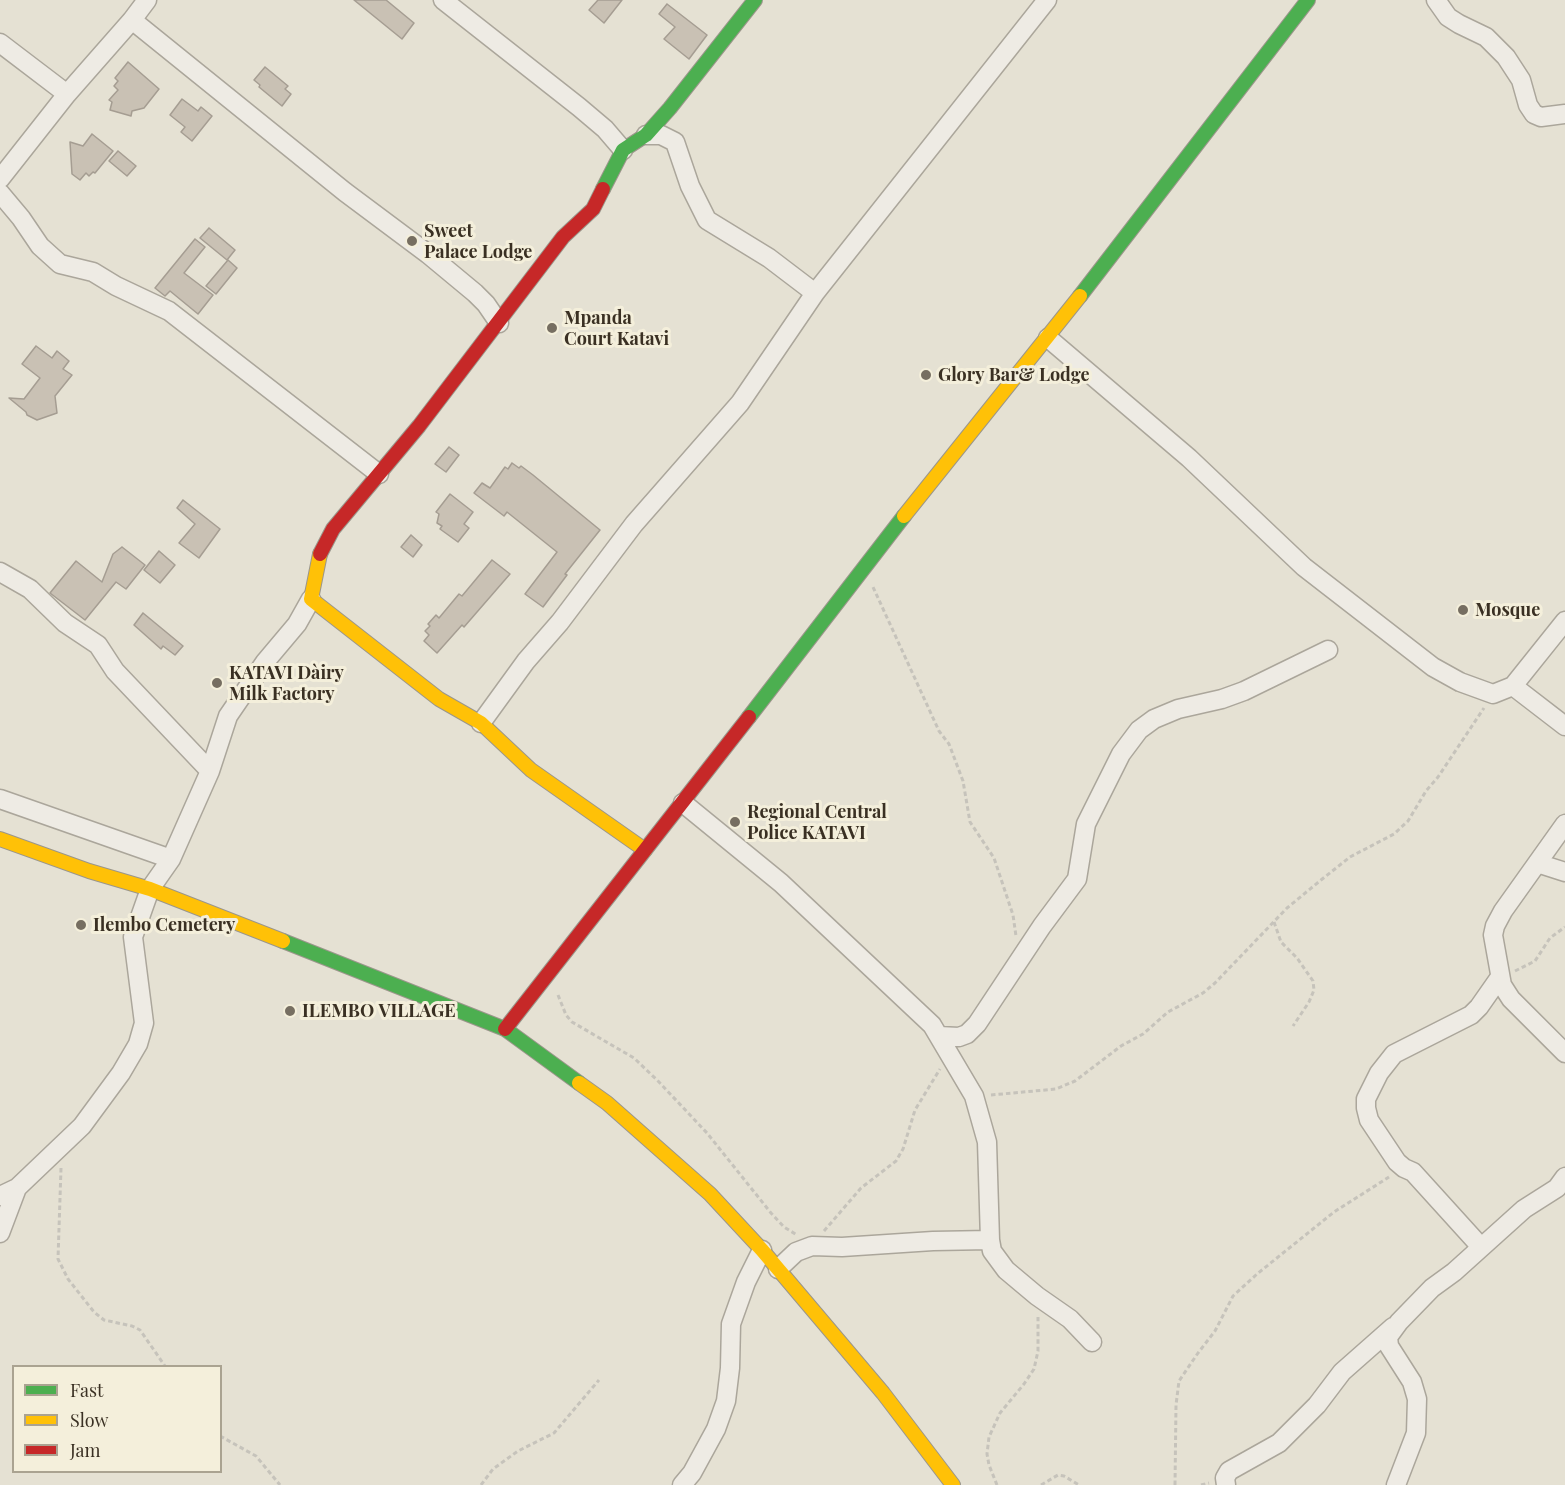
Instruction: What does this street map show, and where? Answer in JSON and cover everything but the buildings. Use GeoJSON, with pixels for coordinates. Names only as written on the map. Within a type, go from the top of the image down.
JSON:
{"type":"FeatureCollection","features":[{"type":"Feature","properties":{"kind":"main road"},"geometry":{"type":"LineString","coordinates":[[645,850],[531,770],[481,723],[439,699],[310,599],[319,556],[333,529],[499,323],[563,237],[593,209],[623,150],[646,135],[670,108],[756,0]]}},
{"type":"Feature","properties":{"kind":"main road"},"geometry":{"type":"LineString","coordinates":[[505,1029],[683,803],[921,493],[1048,338],[1308,0]]}},
{"type":"Feature","properties":{"kind":"main road"},"geometry":{"type":"LineString","coordinates":[[0,839],[89,871],[150,889],[505,1029],[607,1103],[710,1194],[762,1250],[883,1393],[953,1485]]}},
{"type":"Feature","properties":{"kind":"street"},"geometry":{"type":"LineString","coordinates":[[0,179],[67,94],[147,0]]}},
{"type":"Feature","properties":{"kind":"street"},"geometry":{"type":"LineString","coordinates":[[443,0],[579,107],[623,150]]}},
{"type":"Feature","properties":{"kind":"street"},"geometry":{"type":"LineString","coordinates":[[481,723],[634,524],[740,403],[815,293],[1047,0]]}},
{"type":"Feature","properties":{"kind":"street"},"geometry":{"type":"LineString","coordinates":[[1436,0],[1448,16],[1486,37],[1506,57],[1521,80],[1528,105],[1534,114],[1541,117],[1565,114]]}},
{"type":"Feature","properties":{"kind":"street"},"geometry":{"type":"LineString","coordinates":[[132,20],[345,192],[476,293],[499,323]]}},
{"type":"Feature","properties":{"kind":"street"},"geometry":{"type":"LineString","coordinates":[[0,43],[67,94]]}},
{"type":"Feature","properties":{"kind":"street"},"geometry":{"type":"LineString","coordinates":[[646,135],[661,135],[675,142],[690,186],[707,220],[776,263],[815,293]]}},
{"type":"Feature","properties":{"kind":"street"},"geometry":{"type":"LineString","coordinates":[[0,193],[40,246],[60,264],[93,272],[116,286],[169,311],[379,474]]}},
{"type":"Feature","properties":{"kind":"street"},"geometry":{"type":"LineString","coordinates":[[1048,338],[1189,458],[1304,567],[1433,668],[1460,682],[1493,694],[1513,686],[1565,621]]}},
{"type":"Feature","properties":{"kind":"street"},"geometry":{"type":"LineString","coordinates":[[0,572],[30,589],[65,623],[98,645],[116,671],[210,771]]}},
{"type":"Feature","properties":{"kind":"street"},"geometry":{"type":"LineString","coordinates":[[0,1196],[17,1188],[89,1117],[122,1072],[138,1044],[144,1023],[133,937],[150,889],[171,859],[210,771],[228,716],[265,662],[297,624],[310,599]]}},
{"type":"Feature","properties":{"kind":"street"},"geometry":{"type":"LineString","coordinates":[[939,1036],[959,1037],[967,1034],[977,1024],[1077,879],[1086,824],[1121,754],[1139,730],[1154,719],[1178,709],[1222,699],[1244,691],[1328,650]]}},
{"type":"Feature","properties":{"kind":"street"},"geometry":{"type":"LineString","coordinates":[[1513,686],[1565,726]]}},
{"type":"Feature","properties":{"kind":"street"},"geometry":{"type":"LineString","coordinates":[[0,799],[171,859]]}},
{"type":"Feature","properties":{"kind":"street"},"geometry":{"type":"LineString","coordinates":[[683,803],[781,884],[932,1025],[974,1096],[987,1142],[992,1251],[1006,1270],[1070,1319],[1092,1342]]}},
{"type":"Feature","properties":{"kind":"street"},"geometry":{"type":"LineString","coordinates":[[1565,824],[1495,926],[1493,935],[1502,985],[1511,999],[1565,1053]]}},
{"type":"Feature","properties":{"kind":"street"},"geometry":{"type":"LineString","coordinates":[[1538,863],[1565,872]]}},
{"type":"Feature","properties":{"kind":"street"},"geometry":{"type":"LineString","coordinates":[[1481,1247],[1413,1172],[1404,1168],[1369,1120],[1366,1099],[1379,1073],[1394,1054],[1471,1016],[1500,977]]}},
{"type":"Feature","properties":{"kind":"street"},"geometry":{"type":"LineString","coordinates":[[1226,1485],[1229,1471],[1279,1443],[1317,1405],[1342,1372],[1399,1322],[1432,1288],[1454,1272],[1524,1209],[1557,1188],[1565,1177]]}},
{"type":"Feature","properties":{"kind":"street"},"geometry":{"type":"LineString","coordinates":[[0,1233],[17,1188]]}},
{"type":"Feature","properties":{"kind":"street"},"geometry":{"type":"LineString","coordinates":[[778,1269],[796,1252],[814,1243],[842,1247],[990,1240]]}},
{"type":"Feature","properties":{"kind":"street"},"geometry":{"type":"LineString","coordinates":[[682,1485],[692,1473],[716,1429],[726,1401],[730,1368],[731,1324],[746,1282],[762,1250]]}},
{"type":"Feature","properties":{"kind":"street"},"geometry":{"type":"LineString","coordinates":[[1396,1485],[1416,1433],[1417,1411],[1417,1399],[1412,1382],[1388,1341],[1388,1337],[1399,1322]]}},
{"type":"Feature","properties":{"kind":"path"},"geometry":{"type":"LineString","coordinates":[[864,569],[939,731],[949,744],[963,781],[970,822],[993,858],[1013,915],[1020,959]]}},
{"type":"Feature","properties":{"kind":"path"},"geometry":{"type":"LineString","coordinates":[[974,1096],[1056,1089],[1075,1081],[1121,1046],[1143,1034],[1168,1012],[1203,993],[1304,894],[1350,857],[1394,834],[1408,821],[1493,694]]}},
{"type":"Feature","properties":{"kind":"path"},"geometry":{"type":"LineString","coordinates":[[1274,922],[1281,942],[1297,958],[1313,981],[1314,990],[1309,1002],[1293,1026]]}},
{"type":"Feature","properties":{"kind":"path"},"geometry":{"type":"LineString","coordinates":[[1500,977],[1535,962],[1550,938],[1565,927]]}},
{"type":"Feature","properties":{"kind":"path"},"geometry":{"type":"LineString","coordinates":[[544,978],[556,992],[566,1015],[572,1022],[634,1059],[707,1133],[784,1227],[814,1243],[855,1195],[896,1161],[903,1149],[915,1110],[949,1055]]}},
{"type":"Feature","properties":{"kind":"path"},"geometry":{"type":"LineString","coordinates":[[61,1146],[61,1216],[58,1259],[68,1279],[94,1312],[104,1320],[140,1330],[164,1365]]}},
{"type":"Feature","properties":{"kind":"path"},"geometry":{"type":"LineString","coordinates":[[1175,1485],[1176,1405],[1179,1382],[1215,1331],[1233,1296],[1334,1212],[1404,1168]]}},
{"type":"Feature","properties":{"kind":"path"},"geometry":{"type":"LineString","coordinates":[[997,1485],[987,1454],[989,1437],[1000,1413],[1034,1369],[1038,1351],[1037,1296]]}},
{"type":"Feature","properties":{"kind":"path"},"geometry":{"type":"LineString","coordinates":[[481,1485],[493,1469],[518,1451],[554,1433],[599,1380]]}},
{"type":"Feature","properties":{"kind":"path"},"geometry":{"type":"LineString","coordinates":[[222,1438],[256,1456],[280,1485]]}},
{"type":"Feature","properties":{"kind":"path"},"geometry":{"type":"LineString","coordinates":[[1041,1485],[1058,1475],[1079,1485]]}},
{"type":"Feature","properties":{"kind":"traffic: fast"},"geometry":{"type":"LineString","coordinates":[[603,189],[623,150],[646,135],[670,108],[755,0]]}},
{"type":"Feature","properties":{"kind":"traffic: fast"},"geometry":{"type":"LineString","coordinates":[[1080,296],[1308,0]]}},
{"type":"Feature","properties":{"kind":"traffic: fast"},"geometry":{"type":"LineString","coordinates":[[749,717],[904,516]]}},
{"type":"Feature","properties":{"kind":"traffic: fast"},"geometry":{"type":"LineString","coordinates":[[283,941],[505,1029],[579,1083]]}},
{"type":"Feature","properties":{"kind":"traffic: slow"},"geometry":{"type":"LineString","coordinates":[[904,516],[1080,296]]}},
{"type":"Feature","properties":{"kind":"traffic: slow"},"geometry":{"type":"LineString","coordinates":[[320,554],[311,599],[439,699],[481,723],[531,770],[645,850]]}},
{"type":"Feature","properties":{"kind":"traffic: slow"},"geometry":{"type":"LineString","coordinates":[[0,839],[89,871],[150,889],[283,941]]}},
{"type":"Feature","properties":{"kind":"traffic: slow"},"geometry":{"type":"LineString","coordinates":[[579,1083],[607,1103],[710,1194],[762,1250],[883,1393],[953,1485]]}},
{"type":"Feature","properties":{"kind":"traffic: jam"},"geometry":{"type":"LineString","coordinates":[[320,554],[333,529],[419,426],[563,237],[593,209],[603,189]]}},
{"type":"Feature","properties":{"kind":"traffic: jam"},"geometry":{"type":"LineString","coordinates":[[505,1029],[749,717]]}},
{"type":"Feature","properties":{"kind":"place","name":"Sweet Palace Lodge"},"geometry":{"type":"Point","coordinates":[412,241]}},
{"type":"Feature","properties":{"kind":"place","name":"Mpanda Court Katavi"},"geometry":{"type":"Point","coordinates":[552,328]}},
{"type":"Feature","properties":{"kind":"place","name":"Glory Bar& Lodge"},"geometry":{"type":"Point","coordinates":[926,375]}},
{"type":"Feature","properties":{"kind":"place","name":"Mosque"},"geometry":{"type":"Point","coordinates":[1463,610]}},
{"type":"Feature","properties":{"kind":"place","name":"KATAVI Dàiry Milk Factory"},"geometry":{"type":"Point","coordinates":[217,683]}},
{"type":"Feature","properties":{"kind":"place","name":"Regional Central Police KATAVI"},"geometry":{"type":"Point","coordinates":[735,822]}},
{"type":"Feature","properties":{"kind":"place","name":"Ilembo Cemetery"},"geometry":{"type":"Point","coordinates":[81,925]}},
{"type":"Feature","properties":{"kind":"place","name":"ILEMBO VILLAGE"},"geometry":{"type":"Point","coordinates":[290,1011]}}]}
